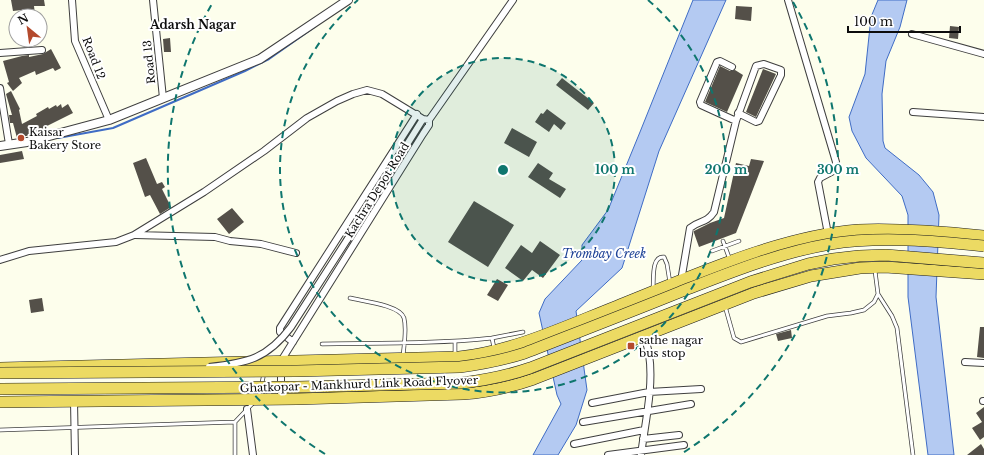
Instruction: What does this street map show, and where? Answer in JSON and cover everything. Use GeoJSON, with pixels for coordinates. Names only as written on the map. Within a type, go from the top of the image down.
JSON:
{"type":"FeatureCollection","features":[{"type":"Feature","properties":{"kind":"highway"},"geometry":{"type":"LineString","coordinates":[[0,368],[456,357],[482,354],[537,337],[741,257],[802,239],[857,230],[888,230],[984,236]]}},
{"type":"Feature","properties":{"kind":"highway","name":"Ghatkopar - Mankhurd Link Road Flyover"},"geometry":{"type":"LineString","coordinates":[[0,374],[297,371],[460,367],[504,360],[525,353],[745,267],[805,249],[858,240],[887,240],[984,246]]}},
{"type":"Feature","properties":{"kind":"highway","name":"Ghatkopar - Mankhurd Link Road Flyover"},"geometry":{"type":"LineString","coordinates":[[0,390],[297,387],[462,383],[486,380],[508,376],[750,282],[808,264],[853,257],[886,256],[984,262]]}},
{"type":"Feature","properties":{"kind":"highway"},"geometry":{"type":"LineString","coordinates":[[741,257],[754,293]]}},
{"type":"Feature","properties":{"kind":"highway"},"geometry":{"type":"LineString","coordinates":[[0,402],[258,398],[281,399],[488,392],[534,380],[754,293],[817,275],[842,270],[880,267],[984,274]]}},
{"type":"Feature","properties":{"kind":"street","name":"Road 12"},"geometry":{"type":"LineString","coordinates":[[72,0],[75,41],[109,120]]}},
{"type":"Feature","properties":{"kind":"street","name":"Road 13"},"geometry":{"type":"LineString","coordinates":[[154,0],[163,98]]}},
{"type":"Feature","properties":{"kind":"street"},"geometry":{"type":"LineString","coordinates":[[0,146],[27,142],[109,120],[260,59],[348,0]]}},
{"type":"Feature","properties":{"kind":"street","name":"Kachra Depot Road"},"geometry":{"type":"LineString","coordinates":[[281,361],[424,134],[429,125],[426,120],[513,0]]}},
{"type":"Feature","properties":{"kind":"street"},"geometry":{"type":"LineString","coordinates":[[788,0],[836,162],[836,170],[820,178],[818,182],[828,234]]}},
{"type":"Feature","properties":{"kind":"street"},"geometry":{"type":"LineString","coordinates":[[912,34],[984,54]]}},
{"type":"Feature","properties":{"kind":"street"},"geometry":{"type":"LineString","coordinates":[[0,53],[42,50]]}},
{"type":"Feature","properties":{"kind":"street"},"geometry":{"type":"LineString","coordinates":[[732,67],[720,61],[717,62],[700,102],[701,105],[736,121]]}},
{"type":"Feature","properties":{"kind":"street"},"geometry":{"type":"LineString","coordinates":[[681,281],[690,228],[694,224],[710,219],[714,212],[738,113],[756,66],[764,64],[781,70],[781,75],[759,121],[756,122],[738,113]]}},
{"type":"Feature","properties":{"kind":"street"},"geometry":{"type":"LineString","coordinates":[[0,88],[9,144]]}},
{"type":"Feature","properties":{"kind":"street"},"geometry":{"type":"LineString","coordinates":[[0,260],[29,251],[116,242],[134,235],[204,192],[264,151],[308,118],[337,101],[353,94],[367,90],[382,94],[426,120]]}},
{"type":"Feature","properties":{"kind":"street"},"geometry":{"type":"LineString","coordinates":[[913,112],[984,117]]}},
{"type":"Feature","properties":{"kind":"street"},"geometry":{"type":"LineString","coordinates":[[293,342],[280,332],[280,328],[417,114]]}},
{"type":"Feature","properties":{"kind":"street","name":"Ghatkopar - Mankhurd Link Road Flyover"},"geometry":{"type":"LineString","coordinates":[[164,372],[243,362],[271,349],[291,327],[426,120]]}},
{"type":"Feature","properties":{"kind":"street"},"geometry":{"type":"LineString","coordinates":[[134,235],[215,237],[230,241],[262,244],[296,253]]}},
{"type":"Feature","properties":{"kind":"street"},"geometry":{"type":"LineString","coordinates":[[641,452],[648,411],[650,368],[649,354],[644,336]]}},
{"type":"Feature","properties":{"kind":"street"},"geometry":{"type":"LineString","coordinates":[[281,361],[281,399]]}},
{"type":"Feature","properties":{"kind":"street"},"geometry":{"type":"LineString","coordinates":[[965,362],[984,363]]}},
{"type":"Feature","properties":{"kind":"street"},"geometry":{"type":"LineString","coordinates":[[592,403],[649,392],[701,389]]}},
{"type":"Feature","properties":{"kind":"street"},"geometry":{"type":"LineString","coordinates":[[74,401],[75,455]]}},
{"type":"Feature","properties":{"kind":"street"},"geometry":{"type":"LineString","coordinates":[[583,422],[691,404]]}},
{"type":"Feature","properties":{"kind":"street"},"geometry":{"type":"LineString","coordinates":[[247,409],[253,455]]}},
{"type":"Feature","properties":{"kind":"street"},"geometry":{"type":"LineString","coordinates":[[574,444],[644,430]]}},
{"type":"Feature","properties":{"kind":"street"},"geometry":{"type":"LineString","coordinates":[[643,439],[680,435]]}},
{"type":"Feature","properties":{"kind":"street"},"geometry":{"type":"LineString","coordinates":[[608,455],[641,452],[684,445]]}},
{"type":"Feature","properties":{"kind":"lane"},"geometry":{"type":"LineString","coordinates":[[723,241],[730,262]]}},
{"type":"Feature","properties":{"kind":"lane"},"geometry":{"type":"LineString","coordinates":[[712,251],[739,241]]}},
{"type":"Feature","properties":{"kind":"lane"},"geometry":{"type":"LineString","coordinates":[[653,292],[655,264],[657,259],[661,257],[664,257],[666,261],[670,285]]}},
{"type":"Feature","properties":{"kind":"lane"},"geometry":{"type":"LineString","coordinates":[[724,304],[734,338],[741,342],[827,316],[864,310],[874,302],[878,294],[880,267]]}},
{"type":"Feature","properties":{"kind":"lane"},"geometry":{"type":"LineString","coordinates":[[878,294],[892,316],[897,328],[913,455]]}},
{"type":"Feature","properties":{"kind":"lane"},"geometry":{"type":"LineString","coordinates":[[350,298],[389,306],[402,313],[404,319],[403,358]]}},
{"type":"Feature","properties":{"kind":"lane"},"geometry":{"type":"LineString","coordinates":[[322,344],[455,342],[492,338],[523,332]]}},
{"type":"Feature","properties":{"kind":"lane"},"geometry":{"type":"LineString","coordinates":[[492,338],[495,351]]}},
{"type":"Feature","properties":{"kind":"lane"},"geometry":{"type":"LineString","coordinates":[[455,342],[456,357]]}},
{"type":"Feature","properties":{"kind":"lane"},"geometry":{"type":"LineString","coordinates":[[235,455],[235,422],[258,398],[266,362]]}},
{"type":"Feature","properties":{"kind":"lane"},"geometry":{"type":"LineString","coordinates":[[0,430],[235,422]]}},
{"type":"Feature","properties":{"kind":"water","name":"Trombay Creek"},"geometry":{"type":"Polygon","coordinates":[[[693,0],[726,0],[659,151],[622,268],[576,311],[587,390],[576,425],[558,455],[533,455],[561,404],[557,395],[539,313],[545,299],[582,260],[582,245],[608,210],[693,0]]]}},
{"type":"Feature","properties":{"kind":"water"},"geometry":{"type":"Polygon","coordinates":[[[878,0],[907,0],[900,27],[886,61],[882,94],[883,141],[885,148],[919,175],[933,192],[939,215],[936,297],[954,455],[928,455],[908,297],[908,215],[902,196],[866,158],[852,131],[849,117],[865,74],[871,17],[878,0]]]}},
{"type":"Feature","properties":{"kind":"building"},"geometry":{"type":"Polygon","coordinates":[[[11,0],[44,0],[45,6],[34,6],[34,8],[12,8],[11,0]]]}},
{"type":"Feature","properties":{"kind":"building"},"geometry":{"type":"Polygon","coordinates":[[[736,6],[752,7],[751,21],[735,19],[736,6]]]}},
{"type":"Feature","properties":{"kind":"building"},"geometry":{"type":"Polygon","coordinates":[[[950,26],[959,27],[958,39],[949,38],[950,26]]]}},
{"type":"Feature","properties":{"kind":"building"},"geometry":{"type":"Polygon","coordinates":[[[170,38],[171,52],[164,52],[163,39],[170,38]]]}},
{"type":"Feature","properties":{"kind":"building"},"geometry":{"type":"Polygon","coordinates":[[[51,49],[61,68],[55,71],[53,68],[36,75],[35,71],[19,78],[22,83],[13,91],[7,83],[9,82],[3,61],[22,56],[29,55],[29,57],[43,54],[51,49]]]}},
{"type":"Feature","properties":{"kind":"building"},"geometry":{"type":"Polygon","coordinates":[[[720,66],[730,71],[735,70],[743,75],[727,112],[705,102],[720,66]]]}},
{"type":"Feature","properties":{"kind":"building"},"geometry":{"type":"Polygon","coordinates":[[[763,69],[776,74],[756,117],[746,112],[763,69]]]}},
{"type":"Feature","properties":{"kind":"building"},"geometry":{"type":"Polygon","coordinates":[[[562,78],[594,103],[588,110],[556,85],[562,78]]]}},
{"type":"Feature","properties":{"kind":"building"},"geometry":{"type":"Polygon","coordinates":[[[11,91],[20,109],[22,124],[37,116],[36,114],[48,107],[49,109],[56,105],[57,107],[61,104],[62,108],[68,104],[73,113],[43,128],[45,132],[17,138],[13,123],[10,123],[9,115],[12,115],[6,94],[11,91]]]}},
{"type":"Feature","properties":{"kind":"building"},"geometry":{"type":"Polygon","coordinates":[[[547,109],[566,123],[561,130],[554,124],[549,132],[535,122],[541,113],[543,114],[547,109]]]}},
{"type":"Feature","properties":{"kind":"building"},"geometry":{"type":"Polygon","coordinates":[[[512,128],[537,142],[529,157],[504,143],[512,128]]]}},
{"type":"Feature","properties":{"kind":"building"},"geometry":{"type":"Polygon","coordinates":[[[22,151],[24,159],[0,163],[0,155],[22,151]]]}},
{"type":"Feature","properties":{"kind":"building"},"geometry":{"type":"Polygon","coordinates":[[[146,158],[157,184],[162,182],[165,187],[162,189],[171,207],[160,214],[150,195],[145,197],[133,163],[146,158]]]}},
{"type":"Feature","properties":{"kind":"building"},"geometry":{"type":"Polygon","coordinates":[[[751,159],[764,161],[736,233],[699,247],[694,231],[724,218],[736,163],[749,166],[751,159]]]}},
{"type":"Feature","properties":{"kind":"building"},"geometry":{"type":"Polygon","coordinates":[[[538,163],[553,173],[549,179],[566,189],[560,198],[528,177],[538,163]]]}},
{"type":"Feature","properties":{"kind":"building"},"geometry":{"type":"Polygon","coordinates":[[[474,201],[514,225],[488,267],[448,242],[474,201]]]}},
{"type":"Feature","properties":{"kind":"building"},"geometry":{"type":"Polygon","coordinates":[[[232,208],[244,222],[229,234],[217,219],[232,208]]]}},
{"type":"Feature","properties":{"kind":"building"},"geometry":{"type":"Polygon","coordinates":[[[540,241],[560,255],[543,278],[532,270],[523,281],[505,268],[521,245],[532,253],[540,241]]]}},
{"type":"Feature","properties":{"kind":"building"},"geometry":{"type":"Polygon","coordinates":[[[497,279],[508,285],[498,301],[487,295],[497,279]]]}},
{"type":"Feature","properties":{"kind":"building"},"geometry":{"type":"Polygon","coordinates":[[[42,298],[44,311],[31,313],[29,300],[42,298]]]}},
{"type":"Feature","properties":{"kind":"building"},"geometry":{"type":"Polygon","coordinates":[[[980,327],[984,327],[984,358],[977,357],[980,327]]]}},
{"type":"Feature","properties":{"kind":"building"},"geometry":{"type":"Polygon","coordinates":[[[791,330],[792,338],[778,341],[776,334],[791,330]]]}},
{"type":"Feature","properties":{"kind":"building"},"geometry":{"type":"Polygon","coordinates":[[[984,407],[984,437],[980,440],[972,428],[982,422],[976,413],[984,407]]]}},
{"type":"Feature","properties":{"kind":"building"},"geometry":{"type":"Polygon","coordinates":[[[981,444],[984,449],[984,455],[967,455],[981,444]]]}},
{"type":"Feature","properties":{"kind":"waterway"},"geometry":{"type":"LineString","coordinates":[[58,138],[113,128],[245,71],[269,59],[316,26]]}},
{"type":"Feature","properties":{"kind":"place","name":"Kaisar Bakery Store"},"geometry":{"type":"Point","coordinates":[21,138]}},
{"type":"Feature","properties":{"kind":"place","name":"sathe nagar bus stop"},"geometry":{"type":"Point","coordinates":[631,346]}},
{"type":"Feature","properties":{"kind":"district","name":"Adarsh Nagar"},"geometry":{"type":"Point","coordinates":[193,24]}}]}
